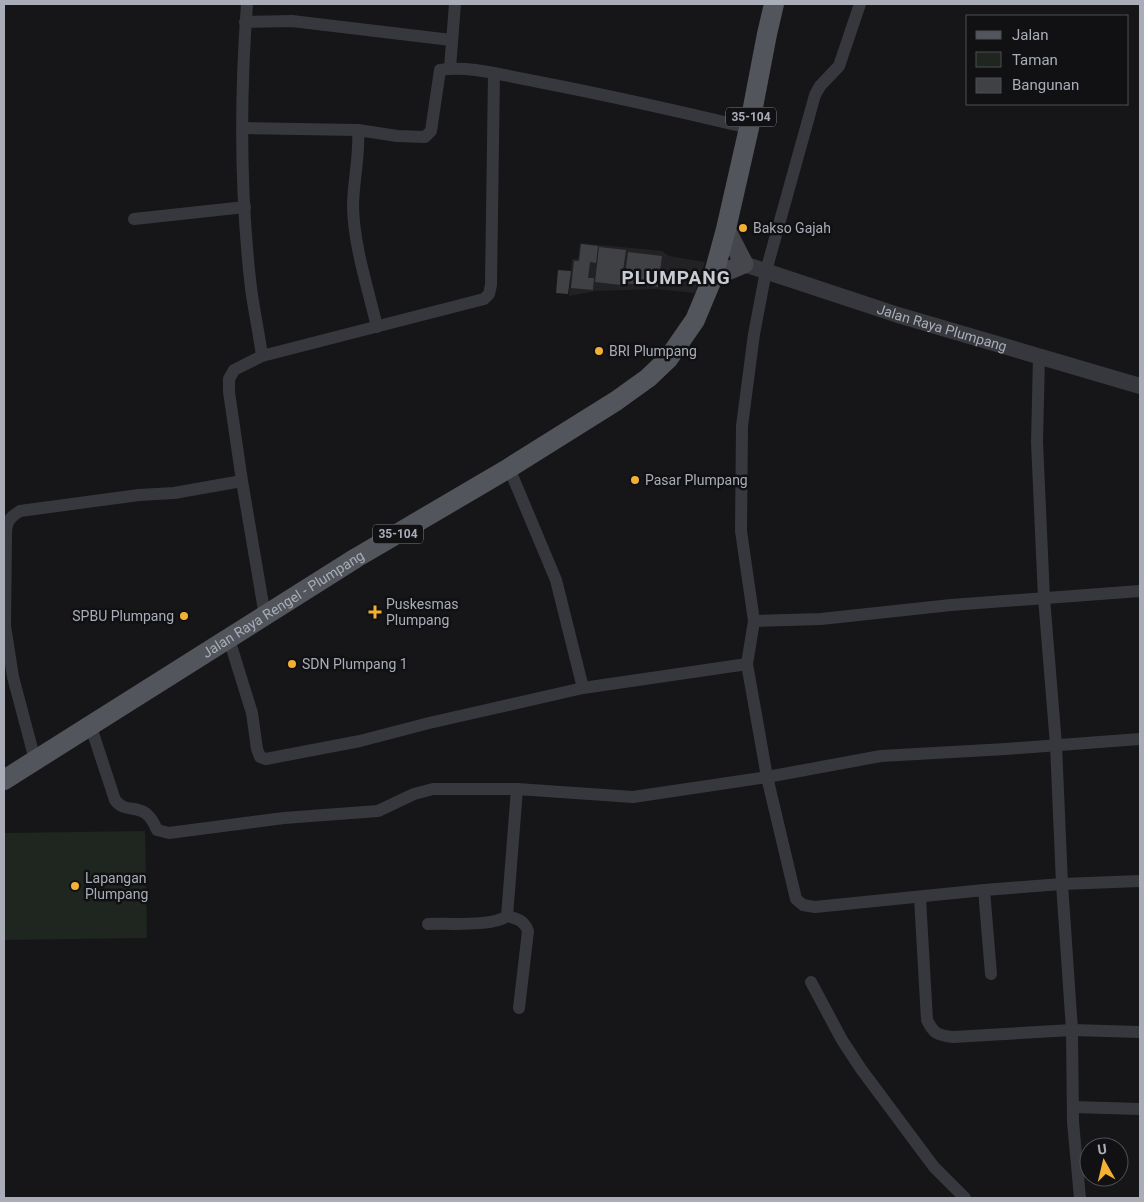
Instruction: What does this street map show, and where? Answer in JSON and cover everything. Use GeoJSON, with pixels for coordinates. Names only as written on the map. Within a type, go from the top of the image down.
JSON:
{"type":"FeatureCollection","features":[{"type":"Feature","properties":{"kind":"main road","name":"35-104"},"geometry":{"type":"LineString","coordinates":[[726,229],[774,4]]}},
{"type":"Feature","properties":{"kind":"main road"},"geometry":{"type":"LineString","coordinates":[[712,277],[744,264],[726,229]]}},
{"type":"Feature","properties":{"kind":"main road","name":"Jalan Raya Rengel - Plumpang"},"geometry":{"type":"LineString","coordinates":[[4,780],[356,558],[509,468],[616,401],[648,378],[662,366],[695,320],[712,277],[726,229]]}},
{"type":"Feature","properties":{"kind":"street"},"geometry":{"type":"LineString","coordinates":[[247,4],[242,101],[245,207],[251,289],[262,356]]}},
{"type":"Feature","properties":{"kind":"street"},"geometry":{"type":"LineString","coordinates":[[450,68],[455,4]]}},
{"type":"Feature","properties":{"kind":"street"},"geometry":{"type":"LineString","coordinates":[[860,4],[839,66],[820,86],[815,95],[766,271],[754,334],[742,426],[741,531],[754,621],[747,664],[768,777],[796,899],[803,905],[814,908],[984,890],[1140,881]]}},
{"type":"Feature","properties":{"kind":"street"},"geometry":{"type":"LineString","coordinates":[[245,22],[292,21],[451,40]]}},
{"type":"Feature","properties":{"kind":"street"},"geometry":{"type":"LineString","coordinates":[[243,128],[358,130],[396,136],[425,137],[431,131],[439,72],[450,68],[494,73],[646,103],[749,128]]}},
{"type":"Feature","properties":{"kind":"street"},"geometry":{"type":"LineString","coordinates":[[265,616],[242,481],[229,392],[229,379],[234,370],[262,356],[484,299],[489,294],[491,285],[494,73]]}},
{"type":"Feature","properties":{"kind":"street"},"geometry":{"type":"LineString","coordinates":[[358,130],[359,143],[353,207],[357,245],[378,327]]}},
{"type":"Feature","properties":{"kind":"street"},"geometry":{"type":"LineString","coordinates":[[134,219],[245,207]]}},
{"type":"Feature","properties":{"kind":"street","name":"Jalan Raya Plumpang"},"geometry":{"type":"LineString","coordinates":[[744,264],[898,315],[1140,386]]}},
{"type":"Feature","properties":{"kind":"street"},"geometry":{"type":"LineString","coordinates":[[1039,356],[1038,442],[1044,598],[1056,745],[1062,884],[1072,1030],[1073,1107],[1077,1183],[1080,1198]]}},
{"type":"Feature","properties":{"kind":"street"},"geometry":{"type":"LineString","coordinates":[[509,468],[556,580],[583,688]]}},
{"type":"Feature","properties":{"kind":"street"},"geometry":{"type":"LineString","coordinates":[[35,760],[13,677],[5,626],[6,525],[10,517],[20,511],[139,495],[174,493],[242,481]]}},
{"type":"Feature","properties":{"kind":"street"},"geometry":{"type":"LineString","coordinates":[[754,621],[821,618],[951,605],[1140,591]]}},
{"type":"Feature","properties":{"kind":"street"},"geometry":{"type":"LineString","coordinates":[[229,638],[252,713],[257,749],[260,757],[266,758],[360,741],[583,688],[747,664]]}},
{"type":"Feature","properties":{"kind":"street"},"geometry":{"type":"LineString","coordinates":[[90,724],[115,800],[123,807],[147,813],[157,830],[169,833],[284,818],[378,811],[414,794],[433,789],[517,789],[633,797],[768,777],[881,756],[1140,739]]}},
{"type":"Feature","properties":{"kind":"street"},"geometry":{"type":"LineString","coordinates":[[428,924],[485,922],[502,920],[507,916],[517,789]]}},
{"type":"Feature","properties":{"kind":"street"},"geometry":{"type":"LineString","coordinates":[[984,890],[991,974]]}},
{"type":"Feature","properties":{"kind":"street"},"geometry":{"type":"LineString","coordinates":[[920,898],[927,1020],[933,1031],[941,1036],[953,1037],[1072,1030],[1140,1032]]}},
{"type":"Feature","properties":{"kind":"street"},"geometry":{"type":"LineString","coordinates":[[507,916],[522,921],[526,924],[528,931],[519,1008]]}},
{"type":"Feature","properties":{"kind":"street"},"geometry":{"type":"LineString","coordinates":[[811,982],[842,1040],[861,1069],[934,1167],[965,1198]]}},
{"type":"Feature","properties":{"kind":"street"},"geometry":{"type":"LineString","coordinates":[[1073,1107],[1140,1109]]}},
{"type":"Feature","properties":{"kind":"shaded area"},"geometry":{"type":"Polygon","coordinates":[[[580,243],[662,251],[669,256],[705,262],[695,293],[656,289],[596,291],[569,296],[572,259],[578,259],[580,243]]]}},
{"type":"Feature","properties":{"kind":"green space","name":"Lapangan Plumpang"},"geometry":{"type":"Polygon","coordinates":[[[145,831],[147,938],[4,940],[4,833],[145,831]]]}},
{"type":"Feature","properties":{"kind":"building"},"geometry":{"type":"Polygon","coordinates":[[[581,244],[598,246],[596,263],[590,262],[588,278],[594,278],[593,290],[571,288],[574,261],[579,261],[581,244]]]}},
{"type":"Feature","properties":{"kind":"building"},"geometry":{"type":"Polygon","coordinates":[[[599,247],[626,250],[621,285],[595,282],[599,247]]]}},
{"type":"Feature","properties":{"kind":"building"},"geometry":{"type":"Polygon","coordinates":[[[628,252],[662,256],[658,287],[624,283],[628,252]]]}},
{"type":"Feature","properties":{"kind":"building"},"geometry":{"type":"Polygon","coordinates":[[[558,270],[571,271],[568,294],[556,293],[558,270]]]}},
{"type":"Feature","properties":{"kind":"place","name":"Bakso Gajah"},"geometry":{"type":"Point","coordinates":[743,228]}},
{"type":"Feature","properties":{"kind":"place","name":"BRI Plumpang"},"geometry":{"type":"Point","coordinates":[599,351]}},
{"type":"Feature","properties":{"kind":"place","name":"Pasar Plumpang"},"geometry":{"type":"Point","coordinates":[635,480]}},
{"type":"Feature","properties":{"kind":"place","name":"Puskesmas Plumpang"},"geometry":{"type":"Point","coordinates":[375,612]}},
{"type":"Feature","properties":{"kind":"place","name":"SPBU Plumpang"},"geometry":{"type":"Point","coordinates":[184,616]}},
{"type":"Feature","properties":{"kind":"place","name":"SDN Plumpang 1"},"geometry":{"type":"Point","coordinates":[292,664]}},
{"type":"Feature","properties":{"kind":"place","name":"Lapangan Plumpang"},"geometry":{"type":"Point","coordinates":[75,886]}},
{"type":"Feature","properties":{"kind":"district","name":"PLUMPANG"},"geometry":{"type":"Point","coordinates":[676,277]}}]}
